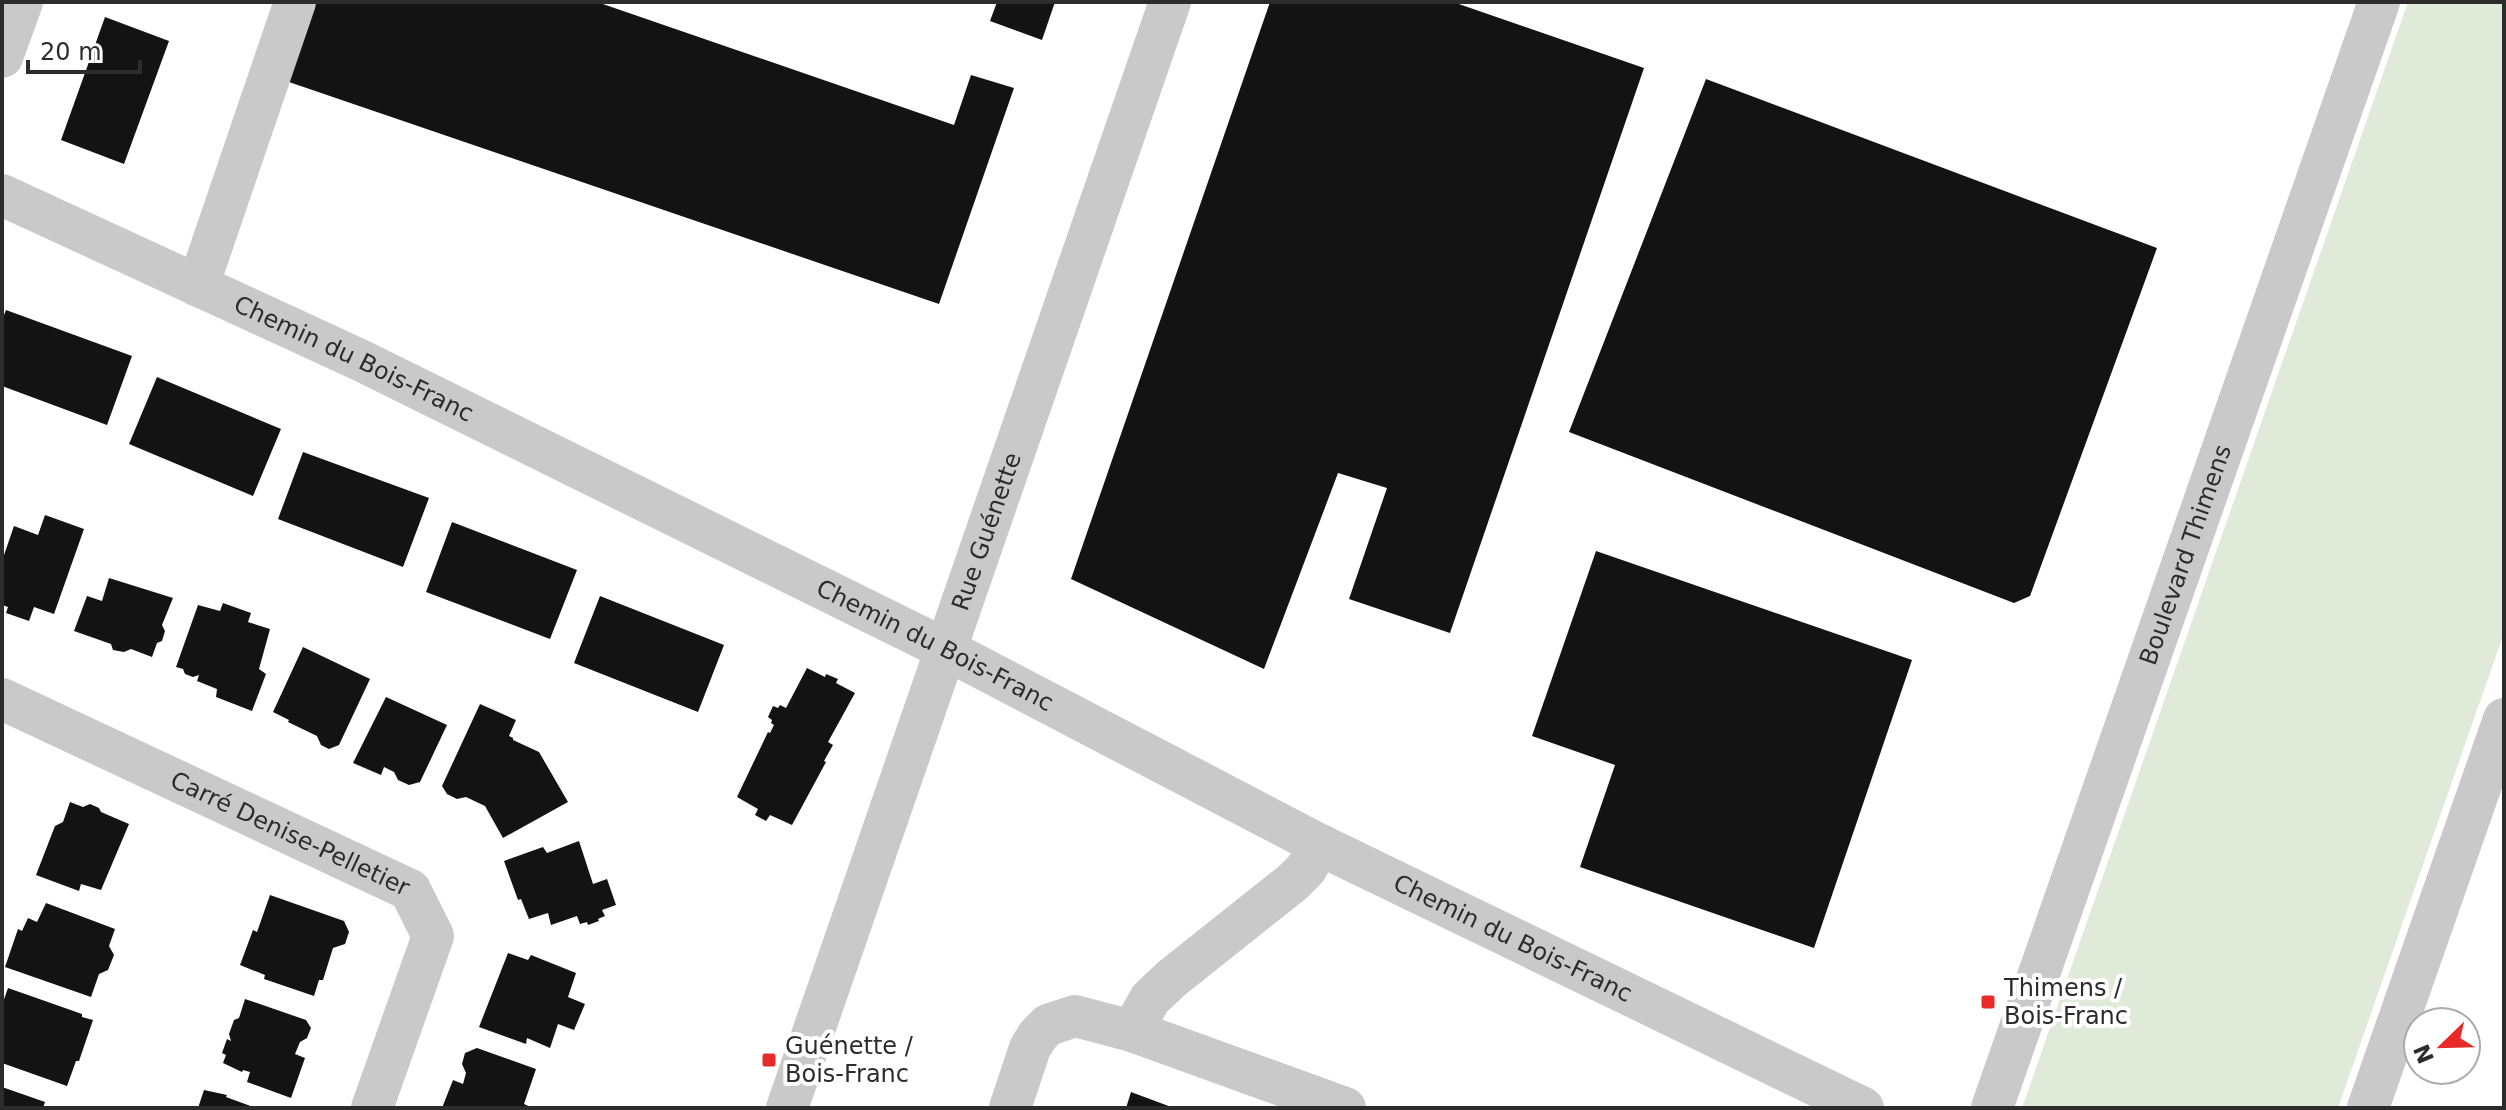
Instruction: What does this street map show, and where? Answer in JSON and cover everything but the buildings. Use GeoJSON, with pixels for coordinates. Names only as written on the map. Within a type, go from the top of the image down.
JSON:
{"type":"FeatureCollection","features":[{"type":"Feature","properties":{"kind":"street"},"geometry":{"type":"LineString","coordinates":[[2,57],[22,2]]}},
{"type":"Feature","properties":{"kind":"street"},"geometry":{"type":"LineString","coordinates":[[198,286],[295,2]]}},
{"type":"Feature","properties":{"kind":"street","name":"Rue Guénette"},"geometry":{"type":"LineString","coordinates":[[787,1108],[1170,2]]}},
{"type":"Feature","properties":{"kind":"street","name":"Boulevard Thimens"},"geometry":{"type":"LineString","coordinates":[[1992,1108],[2379,2]]}},
{"type":"Feature","properties":{"kind":"street","name":"Chemin du Bois-Franc"},"geometry":{"type":"LineString","coordinates":[[2,195],[362,361],[947,650],[1320,845],[1863,1108]]}},
{"type":"Feature","properties":{"kind":"street","name":"Carré Denise-Pelletier"},"geometry":{"type":"LineString","coordinates":[[3,702],[410,890],[433,936],[372,1108]]}},
{"type":"Feature","properties":{"kind":"street"},"geometry":{"type":"LineString","coordinates":[[2368,1108],[2500,741]]}},
{"type":"Feature","properties":{"kind":"street"},"geometry":{"type":"LineString","coordinates":[[1132,1031],[1150,999],[1293,882],[1306,869],[1320,845]]}},
{"type":"Feature","properties":{"kind":"street"},"geometry":{"type":"LineString","coordinates":[[1010,1108],[1030,1048],[1038,1035],[1048,1025],[1075,1016],[1132,1031],[1345,1108]]}},
{"type":"Feature","properties":{"kind":"green space"},"geometry":{"type":"Polygon","coordinates":[[[2408,2],[2504,2],[2504,633],[2338,1108],[2022,1108],[2408,2]]]}},
{"type":"Feature","properties":{"kind":"place","name":"Thimens / Bois-Franc"},"geometry":{"type":"Point","coordinates":[1988,1002]}},
{"type":"Feature","properties":{"kind":"place","name":"Guénette / Bois-Franc"},"geometry":{"type":"Point","coordinates":[769,1060]}}]}
